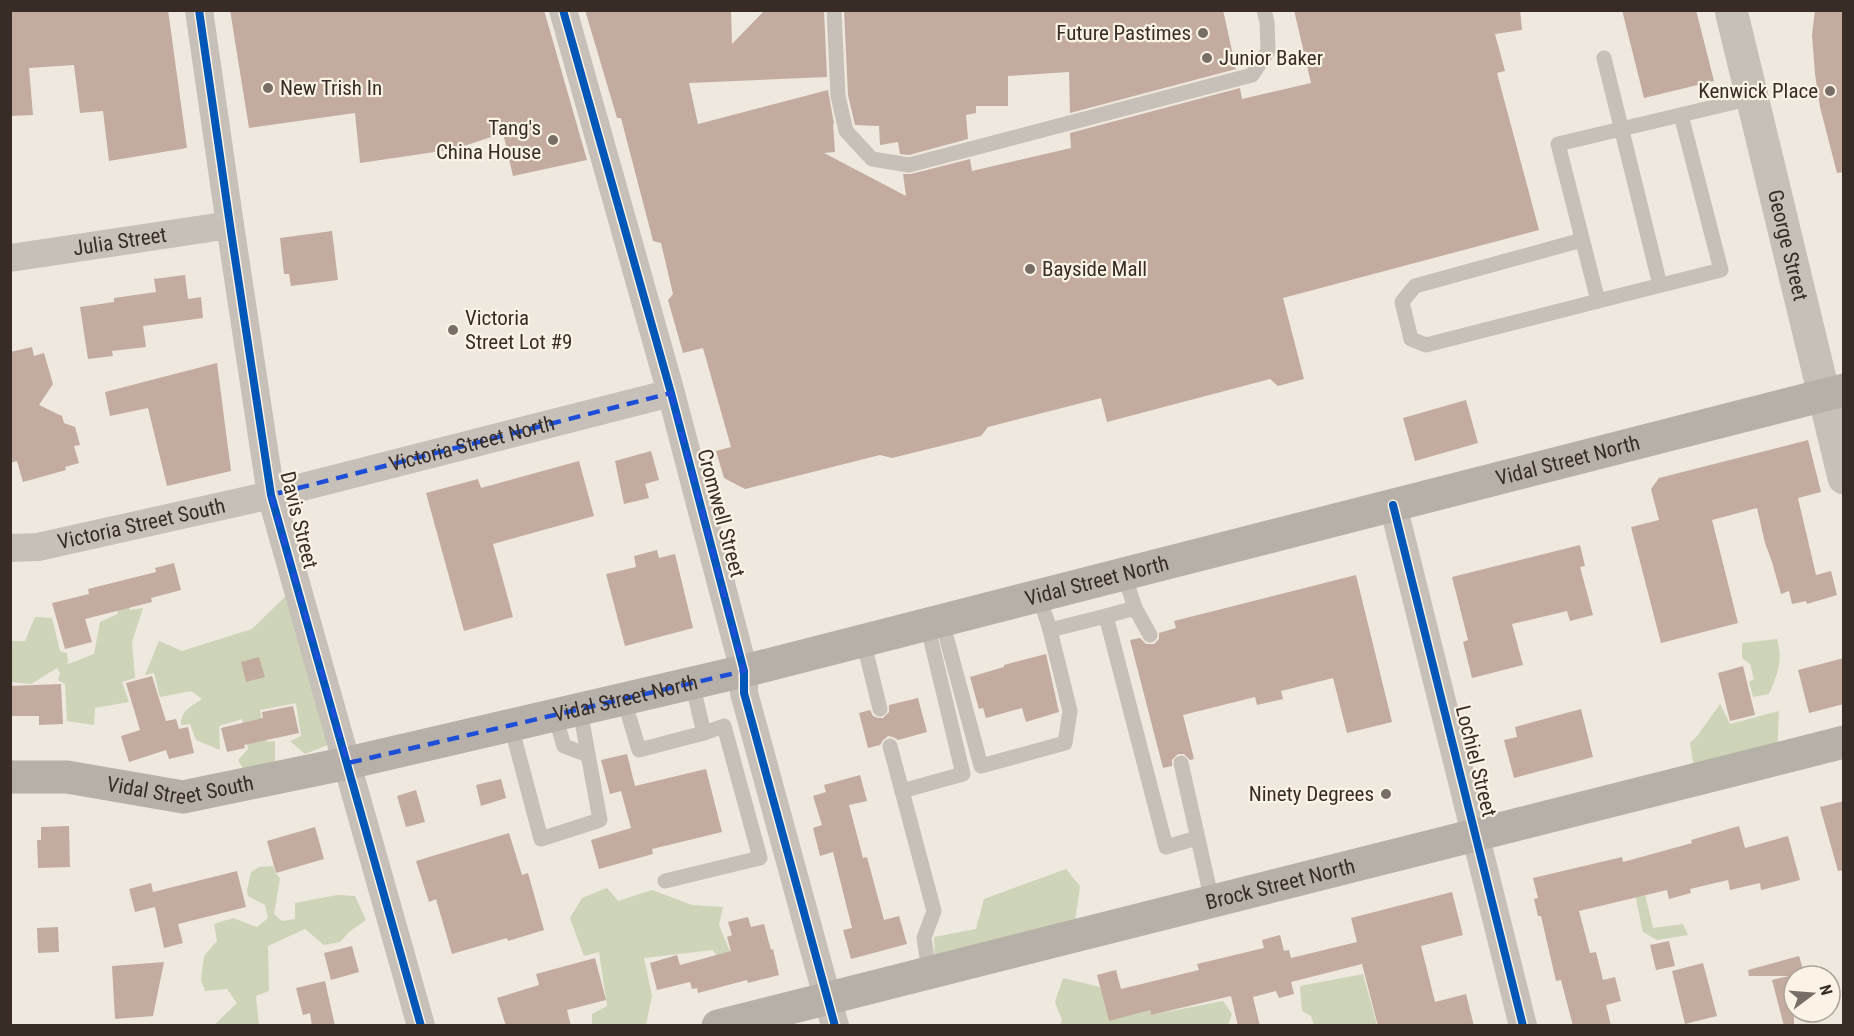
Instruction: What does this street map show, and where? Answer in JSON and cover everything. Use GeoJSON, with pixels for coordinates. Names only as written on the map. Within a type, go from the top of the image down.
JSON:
{"type":"FeatureCollection","features":[{"type":"Feature","properties":{"kind":"main road","name":"Vidal Street North"},"geometry":{"type":"LineString","coordinates":[[348,763],[744,671],[1833,392]]}},
{"type":"Feature","properties":{"kind":"main road","name":"Brock Street North"},"geometry":{"type":"LineString","coordinates":[[718,1026],[832,1012],[929,971],[1476,836],[1844,742]]}},
{"type":"Feature","properties":{"kind":"main road","name":"Vidal Street South"},"geometry":{"type":"LineString","coordinates":[[10,777],[67,777],[183,797],[348,763]]}},
{"type":"Feature","properties":{"kind":"street","name":"Davis Street"},"geometry":{"type":"LineString","coordinates":[[199,10],[271,495],[421,1026]]}},
{"type":"Feature","properties":{"kind":"street","name":"Cromwell Street"},"geometry":{"type":"LineString","coordinates":[[564,10],[671,393],[744,671],[744,693],[832,1012]]}},
{"type":"Feature","properties":{"kind":"street","name":"George Street"},"geometry":{"type":"LineString","coordinates":[[1736,18],[1752,98],[1833,392],[1844,478]]}},
{"type":"Feature","properties":{"kind":"street","name":"Julia Street"},"geometry":{"type":"LineString","coordinates":[[10,258],[230,225]]}},
{"type":"Feature","properties":{"kind":"street","name":"Victoria Street North"},"geometry":{"type":"LineString","coordinates":[[271,495],[671,393]]}},
{"type":"Feature","properties":{"kind":"street","name":"Victoria Street South"},"geometry":{"type":"LineString","coordinates":[[10,548],[38,547],[271,495]]}},
{"type":"Feature","properties":{"kind":"street","name":"Lochiel Street"},"geometry":{"type":"LineString","coordinates":[[1393,505],[1523,1026]]}},
{"type":"Feature","properties":{"kind":"lane"},"geometry":{"type":"LineString","coordinates":[[834,10],[838,96],[846,131],[872,159],[909,165],[1252,75],[1268,51],[1267,22],[1264,10]]}},
{"type":"Feature","properties":{"kind":"lane"},"geometry":{"type":"LineString","coordinates":[[1604,58],[1660,285]]}},
{"type":"Feature","properties":{"kind":"lane"},"geometry":{"type":"LineString","coordinates":[[1598,301],[1558,144],[1752,98]]}},
{"type":"Feature","properties":{"kind":"lane"},"geometry":{"type":"LineString","coordinates":[[1582,240],[1414,286],[1402,302],[1411,339],[1426,345],[1721,270],[1682,115]]}},
{"type":"Feature","properties":{"kind":"lane"},"geometry":{"type":"LineString","coordinates":[[1124,574],[1135,608],[1150,635]]}},
{"type":"Feature","properties":{"kind":"lane"},"geometry":{"type":"LineString","coordinates":[[934,622],[981,766],[1065,743],[1070,711],[1039,596]]}},
{"type":"Feature","properties":{"kind":"lane"},"geometry":{"type":"LineString","coordinates":[[1050,630],[1135,608]]}},
{"type":"Feature","properties":{"kind":"lane"},"geometry":{"type":"LineString","coordinates":[[1106,616],[1166,847],[1197,838]]}},
{"type":"Feature","properties":{"kind":"lane"},"geometry":{"type":"LineString","coordinates":[[902,790],[963,774],[934,622]]}},
{"type":"Feature","properties":{"kind":"lane"},"geometry":{"type":"LineString","coordinates":[[863,640],[880,709]]}},
{"type":"Feature","properties":{"kind":"lane"},"geometry":{"type":"LineString","coordinates":[[692,683],[704,733]]}},
{"type":"Feature","properties":{"kind":"lane"},"geometry":{"type":"LineString","coordinates":[[624,700],[639,750],[724,726],[760,858],[664,881]]}},
{"type":"Feature","properties":{"kind":"lane"},"geometry":{"type":"LineString","coordinates":[[567,713],[564,746],[588,755]]}},
{"type":"Feature","properties":{"kind":"lane"},"geometry":{"type":"LineString","coordinates":[[511,726],[541,840],[600,820],[588,755],[567,713]]}},
{"type":"Feature","properties":{"kind":"lane"},"geometry":{"type":"LineString","coordinates":[[890,746],[934,911],[924,938],[929,971]]}},
{"type":"Feature","properties":{"kind":"lane"},"geometry":{"type":"LineString","coordinates":[[1181,763],[1212,901]]}},
{"type":"Feature","properties":{"kind":"lane"},"geometry":{"type":"LineString","coordinates":[[754,836],[781,829]]}},
{"type":"Feature","properties":{"kind":"highlighted area"},"geometry":{"type":"Polygon","coordinates":[[[671,393],[744,671],[348,763],[271,495],[671,393]]]}},
{"type":"Feature","properties":{"kind":"green space"},"geometry":{"type":"Polygon","coordinates":[[[295,587],[338,741],[305,754],[290,741],[301,736],[296,703],[260,710],[267,742],[275,741],[275,766],[247,775],[238,760],[248,749],[242,719],[219,726],[220,750],[196,740],[190,724],[181,725],[181,720],[187,709],[202,699],[191,691],[160,697],[154,673],[145,675],[159,641],[182,651],[252,629],[295,587]]]}},
{"type":"Feature","properties":{"kind":"green space"},"geometry":{"type":"Polygon","coordinates":[[[127,597],[130,610],[143,608],[132,642],[135,678],[122,682],[129,702],[95,708],[94,725],[67,721],[65,684],[58,680],[60,673],[57,668],[31,684],[11,682],[10,641],[25,641],[35,617],[52,618],[60,651],[67,653],[68,664],[94,654],[100,622],[118,614],[115,603],[127,597]]]}},
{"type":"Feature","properties":{"kind":"green space"},"geometry":{"type":"Polygon","coordinates":[[[1777,639],[1780,654],[1779,667],[1769,694],[1753,697],[1749,682],[1754,679],[1750,664],[1742,658],[1742,643],[1777,639]]]}},
{"type":"Feature","properties":{"kind":"green space"},"geometry":{"type":"Polygon","coordinates":[[[1720,704],[1730,724],[1779,711],[1777,756],[1695,775],[1690,743],[1720,704]]]}},
{"type":"Feature","properties":{"kind":"green space"},"geometry":{"type":"Polygon","coordinates":[[[273,866],[280,878],[274,914],[282,921],[295,919],[295,903],[337,895],[355,896],[366,920],[349,932],[340,942],[324,945],[305,929],[268,946],[269,991],[256,996],[259,1025],[214,1025],[237,1003],[227,989],[205,991],[201,980],[204,956],[217,941],[214,924],[233,918],[257,927],[268,918],[265,905],[248,896],[247,890],[251,872],[259,867],[273,866]]]}},
{"type":"Feature","properties":{"kind":"green space"},"geometry":{"type":"Polygon","coordinates":[[[1066,869],[1080,886],[1074,929],[935,965],[934,937],[976,929],[984,899],[1066,869]]]}},
{"type":"Feature","properties":{"kind":"green space"},"geometry":{"type":"Polygon","coordinates":[[[1630,870],[1640,874],[1653,928],[1683,924],[1688,935],[1657,940],[1643,932],[1630,870]]]}},
{"type":"Feature","properties":{"kind":"green space"},"geometry":{"type":"Polygon","coordinates":[[[607,888],[618,901],[652,890],[692,905],[723,907],[719,925],[739,966],[723,966],[713,950],[644,958],[652,996],[646,1025],[592,1025],[592,1014],[607,1006],[599,952],[584,956],[570,918],[582,898],[607,888]]]}},
{"type":"Feature","properties":{"kind":"green space"},"geometry":{"type":"Polygon","coordinates":[[[1363,974],[1377,1025],[1314,1025],[1311,1016],[1302,1011],[1300,986],[1363,974]]]}},
{"type":"Feature","properties":{"kind":"green space"},"geometry":{"type":"Polygon","coordinates":[[[1063,978],[1100,987],[1109,1021],[1144,988],[1151,1015],[1223,1001],[1232,1014],[1228,1025],[1060,1025],[1062,1020],[1055,1002],[1063,978]]]}},
{"type":"Feature","properties":{"kind":"building"},"geometry":{"type":"Polygon","coordinates":[[[10,10],[168,10],[187,148],[109,161],[103,111],[80,113],[74,65],[29,68],[33,115],[10,116],[10,10]]]}},
{"type":"Feature","properties":{"kind":"building"},"geometry":{"type":"Polygon","coordinates":[[[230,10],[544,10],[587,160],[513,176],[503,133],[455,149],[360,163],[355,113],[249,128],[230,10]]]}},
{"type":"Feature","properties":{"kind":"building","name":"Bayside Mall"},"geometry":{"type":"Polygon","coordinates":[[[585,10],[731,10],[732,44],[765,10],[824,10],[827,77],[689,83],[698,124],[828,90],[834,124],[835,152],[824,153],[906,196],[903,174],[970,159],[972,171],[1071,148],[1070,133],[1240,88],[1242,99],[1311,83],[1294,10],[1520,10],[1522,30],[1495,34],[1505,71],[1497,73],[1539,230],[1283,298],[1304,379],[1278,386],[1270,379],[1107,422],[1101,398],[988,427],[981,436],[892,458],[880,455],[745,489],[724,478],[716,451],[731,447],[703,348],[683,353],[668,300],[673,294],[661,243],[653,241],[621,118],[617,118],[585,10]]]}},
{"type":"Feature","properties":{"kind":"building"},"geometry":{"type":"Polygon","coordinates":[[[844,10],[1223,10],[1236,69],[1070,113],[1069,72],[1008,76],[1008,106],[976,106],[976,113],[966,115],[968,139],[909,155],[900,154],[898,142],[880,145],[879,126],[855,125],[848,95],[844,10]]]}},
{"type":"Feature","properties":{"kind":"building"},"geometry":{"type":"Polygon","coordinates":[[[1622,10],[1696,10],[1714,81],[1644,98],[1622,10]]]}},
{"type":"Feature","properties":{"kind":"building","name":"Kenwick Place"},"geometry":{"type":"Polygon","coordinates":[[[1815,10],[1844,10],[1844,172],[1837,173],[1820,107],[1812,35],[1815,10]]]}},
{"type":"Feature","properties":{"kind":"building"},"geometry":{"type":"Polygon","coordinates":[[[332,231],[338,280],[291,286],[289,274],[284,274],[280,238],[332,231]]]}},
{"type":"Feature","properties":{"kind":"building"},"geometry":{"type":"Polygon","coordinates":[[[185,275],[188,299],[201,297],[203,318],[143,326],[146,347],[112,351],[113,356],[88,359],[80,307],[114,302],[114,298],[156,292],[154,279],[185,275]]]}},
{"type":"Feature","properties":{"kind":"building"},"geometry":{"type":"Polygon","coordinates":[[[32,347],[34,356],[44,353],[53,384],[39,405],[62,416],[64,423],[75,427],[80,445],[74,446],[79,463],[65,467],[66,470],[23,482],[17,461],[10,463],[10,352],[32,347]]]}},
{"type":"Feature","properties":{"kind":"building"},"geometry":{"type":"Polygon","coordinates":[[[217,363],[231,471],[167,486],[148,408],[110,416],[105,392],[217,363]]]}},
{"type":"Feature","properties":{"kind":"building"},"geometry":{"type":"Polygon","coordinates":[[[1466,400],[1478,443],[1415,461],[1403,418],[1466,400]]]}},
{"type":"Feature","properties":{"kind":"building"},"geometry":{"type":"Polygon","coordinates":[[[1808,440],[1821,492],[1798,498],[1816,575],[1831,571],[1837,595],[1807,604],[1806,601],[1792,604],[1789,591],[1781,594],[1757,508],[1712,520],[1738,623],[1661,643],[1631,527],[1659,520],[1651,489],[1659,478],[1808,440]]]}},
{"type":"Feature","properties":{"kind":"building"},"geometry":{"type":"Polygon","coordinates":[[[651,451],[659,480],[645,484],[649,498],[624,504],[615,461],[651,451]]]}},
{"type":"Feature","properties":{"kind":"building"},"geometry":{"type":"Polygon","coordinates":[[[579,461],[594,516],[493,544],[513,617],[464,631],[426,493],[478,479],[481,488],[579,461]]]}},
{"type":"Feature","properties":{"kind":"building"},"geometry":{"type":"Polygon","coordinates":[[[1580,545],[1585,566],[1580,567],[1593,615],[1570,621],[1567,611],[1512,624],[1523,665],[1472,678],[1463,642],[1468,640],[1452,577],[1580,545]]]}},
{"type":"Feature","properties":{"kind":"building"},"geometry":{"type":"Polygon","coordinates":[[[657,550],[659,558],[675,554],[693,628],[625,646],[606,574],[636,567],[634,556],[657,550]]]}},
{"type":"Feature","properties":{"kind":"building"},"geometry":{"type":"Polygon","coordinates":[[[174,563],[181,590],[151,598],[152,602],[85,619],[92,642],[65,649],[52,603],[89,594],[88,589],[156,572],[155,568],[174,563]]]}},
{"type":"Feature","properties":{"kind":"building"},"geometry":{"type":"Polygon","coordinates":[[[1356,575],[1392,722],[1347,733],[1333,678],[1281,691],[1283,699],[1257,705],[1255,697],[1183,715],[1194,759],[1190,760],[1184,754],[1178,754],[1172,760],[1172,766],[1163,768],[1130,640],[1140,638],[1146,644],[1154,644],[1159,639],[1159,633],[1176,628],[1174,621],[1356,575]]]}},
{"type":"Feature","properties":{"kind":"building"},"geometry":{"type":"Polygon","coordinates":[[[1046,654],[1059,712],[1026,722],[1022,708],[986,718],[983,708],[979,709],[970,677],[1046,654]]]}},
{"type":"Feature","properties":{"kind":"building"},"geometry":{"type":"Polygon","coordinates":[[[259,657],[265,677],[246,682],[241,662],[259,657]]]}},
{"type":"Feature","properties":{"kind":"building"},"geometry":{"type":"Polygon","coordinates":[[[1844,658],[1844,704],[1809,713],[1798,670],[1844,658]]]}},
{"type":"Feature","properties":{"kind":"building"},"geometry":{"type":"Polygon","coordinates":[[[1743,666],[1755,715],[1730,721],[1718,673],[1743,666]]]}},
{"type":"Feature","properties":{"kind":"building"},"geometry":{"type":"Polygon","coordinates":[[[152,676],[166,721],[176,719],[179,729],[188,727],[194,753],[169,759],[166,750],[129,762],[121,736],[140,730],[126,683],[152,676]]]}},
{"type":"Feature","properties":{"kind":"building"},"geometry":{"type":"Polygon","coordinates":[[[61,684],[63,724],[39,725],[39,716],[10,716],[10,686],[61,684]]]}},
{"type":"Feature","properties":{"kind":"building"},"geometry":{"type":"Polygon","coordinates":[[[918,698],[927,732],[898,740],[888,736],[880,745],[868,748],[859,713],[870,710],[873,716],[883,718],[889,712],[889,705],[918,698]]]}},
{"type":"Feature","properties":{"kind":"building"},"geometry":{"type":"Polygon","coordinates":[[[293,706],[299,733],[244,745],[245,748],[227,752],[221,728],[263,718],[262,712],[293,706]]]}},
{"type":"Feature","properties":{"kind":"building"},"geometry":{"type":"Polygon","coordinates":[[[1581,709],[1593,757],[1514,778],[1504,740],[1517,737],[1515,727],[1581,709]]]}},
{"type":"Feature","properties":{"kind":"building"},"geometry":{"type":"Polygon","coordinates":[[[627,754],[635,786],[706,769],[722,832],[652,849],[653,854],[599,869],[591,840],[631,828],[621,791],[610,794],[601,760],[627,754]]]}},
{"type":"Feature","properties":{"kind":"building"},"geometry":{"type":"Polygon","coordinates":[[[860,775],[867,801],[849,805],[863,858],[867,857],[884,920],[899,916],[907,944],[851,959],[843,930],[852,928],[833,852],[820,856],[813,828],[822,825],[813,796],[826,792],[824,785],[860,775]]]}},
{"type":"Feature","properties":{"kind":"building"},"geometry":{"type":"Polygon","coordinates":[[[501,779],[506,798],[481,806],[476,785],[501,779]]]}},
{"type":"Feature","properties":{"kind":"building"},"geometry":{"type":"Polygon","coordinates":[[[416,790],[425,822],[406,827],[397,796],[416,790]]]}},
{"type":"Feature","properties":{"kind":"building"},"geometry":{"type":"Polygon","coordinates":[[[1844,801],[1844,870],[1838,871],[1820,807],[1844,801]]]}},
{"type":"Feature","properties":{"kind":"building"},"geometry":{"type":"Polygon","coordinates":[[[69,826],[70,867],[38,868],[37,840],[41,840],[41,827],[69,826]]]}},
{"type":"Feature","properties":{"kind":"building"},"geometry":{"type":"Polygon","coordinates":[[[1739,826],[1745,848],[1788,836],[1800,880],[1761,890],[1760,883],[1730,890],[1728,880],[1690,889],[1691,893],[1669,899],[1667,890],[1579,911],[1590,953],[1596,952],[1603,980],[1615,977],[1621,1001],[1606,1005],[1611,1026],[1573,1026],[1561,980],[1556,981],[1541,916],[1538,916],[1534,899],[1538,898],[1533,878],[1622,857],[1623,862],[1692,843],[1691,840],[1739,826]]]}},
{"type":"Feature","properties":{"kind":"building"},"geometry":{"type":"Polygon","coordinates":[[[315,827],[324,859],[276,873],[267,841],[315,827]]]}},
{"type":"Feature","properties":{"kind":"building"},"geometry":{"type":"Polygon","coordinates":[[[509,833],[522,875],[528,873],[544,930],[452,954],[436,899],[429,902],[416,861],[509,833]]]}},
{"type":"Feature","properties":{"kind":"building"},"geometry":{"type":"Polygon","coordinates":[[[237,871],[246,907],[178,924],[183,943],[164,948],[155,907],[135,912],[129,889],[151,883],[153,892],[237,871]]]}},
{"type":"Feature","properties":{"kind":"building"},"geometry":{"type":"Polygon","coordinates":[[[1452,892],[1463,935],[1421,946],[1435,1002],[1466,994],[1474,1026],[1378,1026],[1362,964],[1291,982],[1294,994],[1279,998],[1276,991],[1253,997],[1260,1026],[1238,1026],[1231,996],[1151,1015],[1150,1010],[1109,1021],[1097,975],[1116,970],[1121,989],[1199,970],[1197,964],[1264,948],[1262,940],[1280,935],[1284,951],[1289,950],[1291,958],[1357,942],[1351,918],[1452,892]]]}},
{"type":"Feature","properties":{"kind":"building"},"geometry":{"type":"Polygon","coordinates":[[[748,917],[751,927],[764,924],[779,975],[748,983],[747,980],[698,993],[697,988],[692,989],[690,982],[657,990],[650,963],[677,955],[680,965],[731,951],[727,937],[732,935],[728,922],[748,917]]]}},
{"type":"Feature","properties":{"kind":"building"},"geometry":{"type":"Polygon","coordinates":[[[58,927],[59,952],[38,953],[37,928],[58,927]]]}},
{"type":"Feature","properties":{"kind":"building"},"geometry":{"type":"Polygon","coordinates":[[[1669,941],[1675,966],[1656,970],[1650,945],[1669,941]]]}},
{"type":"Feature","properties":{"kind":"building"},"geometry":{"type":"Polygon","coordinates":[[[352,946],[359,972],[331,980],[324,953],[352,946]]]}},
{"type":"Feature","properties":{"kind":"building"},"geometry":{"type":"Polygon","coordinates":[[[1799,956],[1801,964],[1782,964],[1782,976],[1749,976],[1748,970],[1799,956]]]}},
{"type":"Feature","properties":{"kind":"building"},"geometry":{"type":"Polygon","coordinates":[[[595,958],[606,1000],[567,1010],[571,1026],[506,1026],[497,998],[539,985],[536,974],[595,958]]]}},
{"type":"Feature","properties":{"kind":"building"},"geometry":{"type":"Polygon","coordinates":[[[164,962],[153,1016],[115,1019],[112,966],[164,962]]]}},
{"type":"Feature","properties":{"kind":"building"},"geometry":{"type":"Polygon","coordinates":[[[1703,963],[1717,1016],[1685,1024],[1672,971],[1703,963]]]}},
{"type":"Feature","properties":{"kind":"building"},"geometry":{"type":"Polygon","coordinates":[[[1782,978],[1782,1018],[1772,980],[1782,978]]]}},
{"type":"Feature","properties":{"kind":"building"},"geometry":{"type":"Polygon","coordinates":[[[325,981],[335,1026],[312,1026],[310,1013],[303,1015],[296,988],[325,981]]]}},
{"type":"Feature","properties":{"kind":"cycle path"},"geometry":{"type":"LineString","coordinates":[[199,10],[271,495],[421,1026]]}},
{"type":"Feature","properties":{"kind":"cycle path"},"geometry":{"type":"LineString","coordinates":[[563,10],[671,393],[744,671],[744,693],[835,1026]]}},
{"type":"Feature","properties":{"kind":"cycle path"},"geometry":{"type":"LineString","coordinates":[[1393,505],[1523,1026]]}},
{"type":"Feature","properties":{"kind":"place","name":"Future Pastimes"},"geometry":{"type":"Point","coordinates":[1203,33]}},
{"type":"Feature","properties":{"kind":"place","name":"Junior Baker"},"geometry":{"type":"Point","coordinates":[1207,58]}},
{"type":"Feature","properties":{"kind":"place","name":"New Trish In"},"geometry":{"type":"Point","coordinates":[268,88]}},
{"type":"Feature","properties":{"kind":"place","name":"Kenwick Place"},"geometry":{"type":"Point","coordinates":[1830,91]}},
{"type":"Feature","properties":{"kind":"place","name":"Tang's China House"},"geometry":{"type":"Point","coordinates":[553,140]}},
{"type":"Feature","properties":{"kind":"place","name":"Bayside Mall"},"geometry":{"type":"Point","coordinates":[1030,269]}},
{"type":"Feature","properties":{"kind":"place","name":"Victoria Street Lot #9"},"geometry":{"type":"Point","coordinates":[453,330]}},
{"type":"Feature","properties":{"kind":"place","name":"Ninety Degrees"},"geometry":{"type":"Point","coordinates":[1386,794]}}]}
